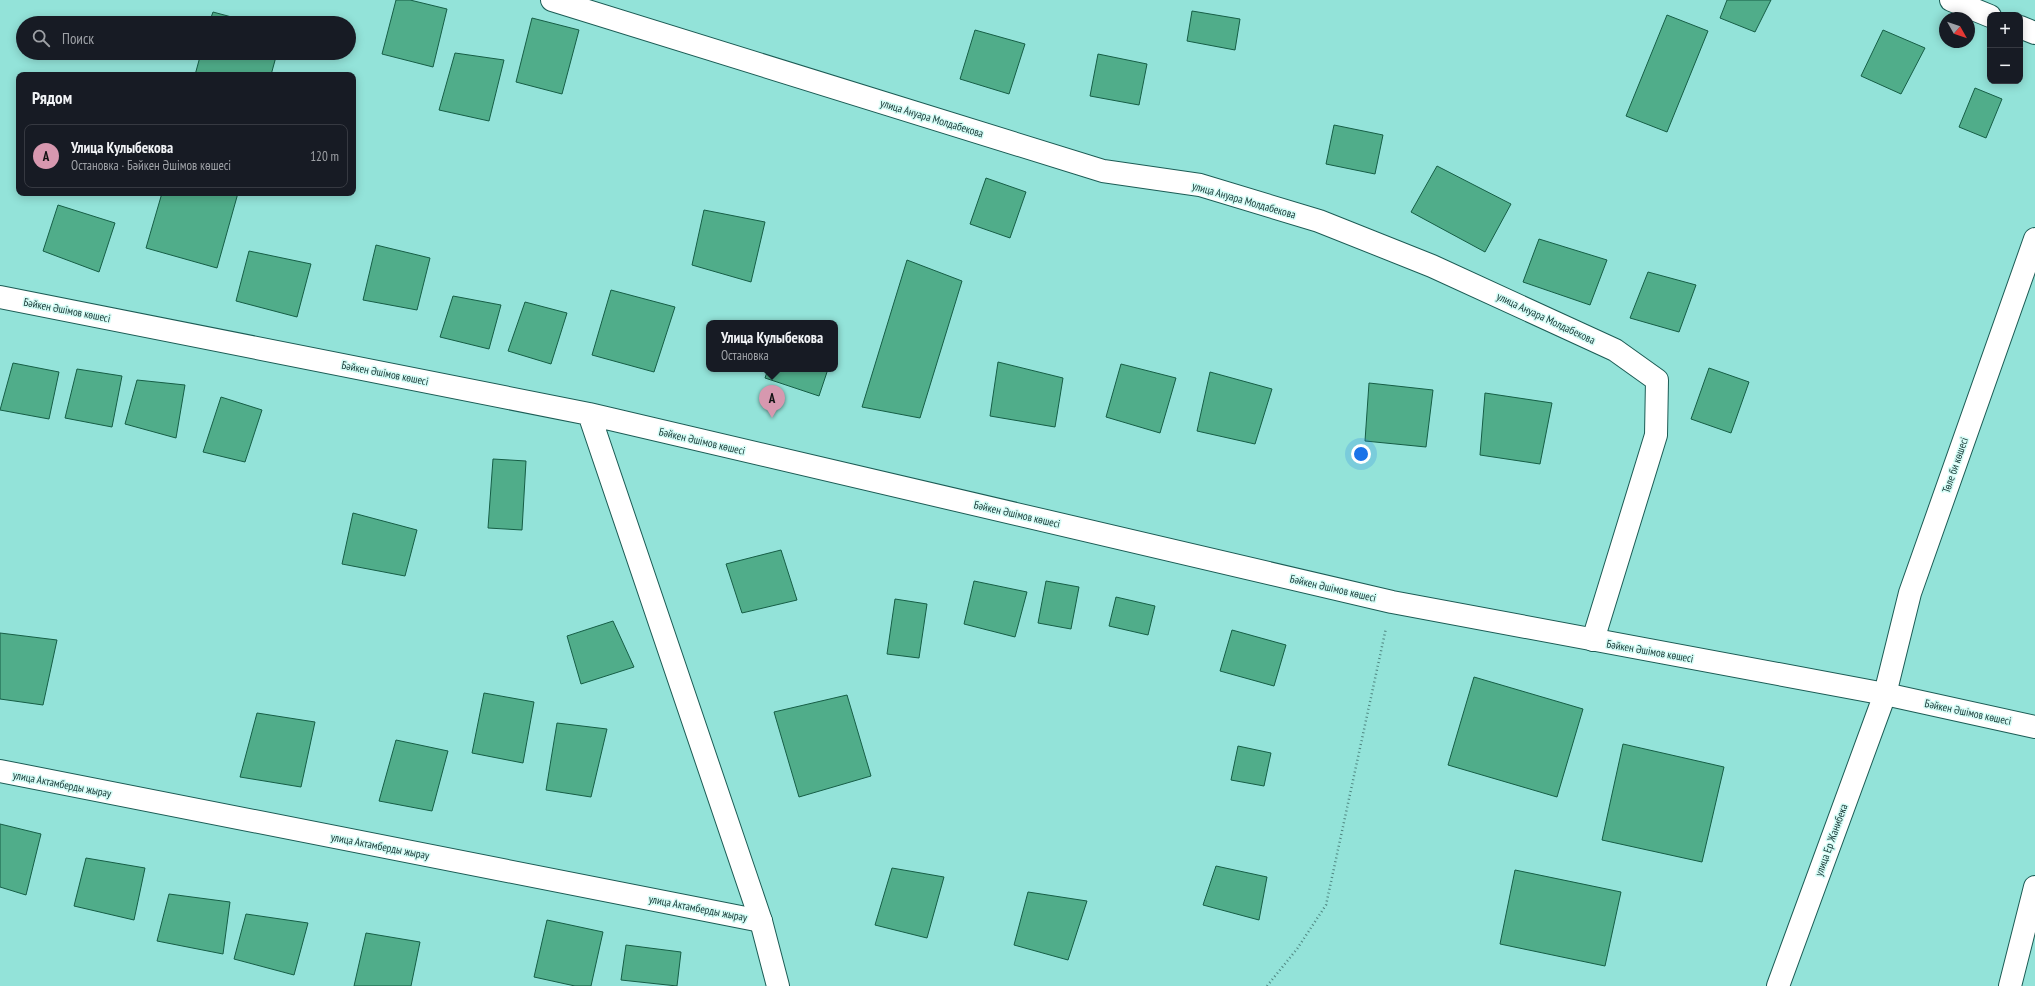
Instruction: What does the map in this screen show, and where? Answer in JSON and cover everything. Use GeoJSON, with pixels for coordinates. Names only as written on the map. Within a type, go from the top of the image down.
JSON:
{"type":"FeatureCollection","features":[{"type":"Feature","properties":{"kind":"street","name":"улица Ануара Молдабекова"},"geometry":{"type":"LineString","coordinates":[[552,0],[1103,171],[1200,185],[1319,222],[1432,266],[1615,350],[1657,380],[1656,435],[1593,640]]}},
{"type":"Feature","properties":{"kind":"street"},"geometry":{"type":"LineString","coordinates":[[1951,0],[1987,15]]}},
{"type":"Feature","properties":{"kind":"street"},"geometry":{"type":"LineString","coordinates":[[2023,29],[2035,33]]}},
{"type":"Feature","properties":{"kind":"street","name":"Төле би көшесі"},"geometry":{"type":"LineString","coordinates":[[1885,694],[1910,593],[2035,239]]}},
{"type":"Feature","properties":{"kind":"street","name":"Бәйкен Әшімов көшесі"},"geometry":{"type":"LineString","coordinates":[[0,297],[589,414],[1392,602],[1885,694],[2035,727]]}},
{"type":"Feature","properties":{"kind":"street"},"geometry":{"type":"LineString","coordinates":[[589,414],[760,921],[778,986]]}},
{"type":"Feature","properties":{"kind":"street","name":"улица Ер Жанибека"},"geometry":{"type":"LineString","coordinates":[[1778,986],[1885,694]]}},
{"type":"Feature","properties":{"kind":"street","name":"улица Актамберды жырау"},"geometry":{"type":"LineString","coordinates":[[0,771],[760,921]]}},
{"type":"Feature","properties":{"kind":"street"},"geometry":{"type":"LineString","coordinates":[[2010,986],[2035,887]]}},
{"type":"Feature","properties":{"kind":"path"},"geometry":{"type":"LineString","coordinates":[[1267,986],[1297,949],[1326,905],[1392,602]]}},
{"type":"Feature","properties":{"kind":"building"},"geometry":{"type":"Polygon","coordinates":[[[396,0],[410,0],[447,9],[433,67],[382,54],[396,0]]]}},
{"type":"Feature","properties":{"kind":"building"},"geometry":{"type":"Polygon","coordinates":[[[1727,0],[1771,0],[1755,32],[1720,18],[1727,0]]]}},
{"type":"Feature","properties":{"kind":"building"},"geometry":{"type":"Polygon","coordinates":[[[1192,11],[1240,19],[1235,50],[1187,41],[1192,11]]]}},
{"type":"Feature","properties":{"kind":"building"},"geometry":{"type":"Polygon","coordinates":[[[213,12],[228,16],[212,16],[213,12]]]}},
{"type":"Feature","properties":{"kind":"building"},"geometry":{"type":"Polygon","coordinates":[[[1667,15],[1708,31],[1667,132],[1626,116],[1667,15]]]}},
{"type":"Feature","properties":{"kind":"building"},"geometry":{"type":"Polygon","coordinates":[[[532,18],[579,30],[562,94],[516,82],[532,18]]]}},
{"type":"Feature","properties":{"kind":"building"},"geometry":{"type":"Polygon","coordinates":[[[975,30],[1025,44],[1009,94],[960,79],[975,30]]]}},
{"type":"Feature","properties":{"kind":"building"},"geometry":{"type":"Polygon","coordinates":[[[1883,30],[1925,48],[1901,94],[1861,76],[1883,30]]]}},
{"type":"Feature","properties":{"kind":"building"},"geometry":{"type":"Polygon","coordinates":[[[455,53],[504,60],[489,121],[439,110],[455,53]]]}},
{"type":"Feature","properties":{"kind":"building"},"geometry":{"type":"Polygon","coordinates":[[[1098,54],[1147,64],[1139,105],[1090,96],[1098,54]]]}},
{"type":"Feature","properties":{"kind":"building"},"geometry":{"type":"Polygon","coordinates":[[[199,60],[275,60],[272,72],[196,72],[199,60]]]}},
{"type":"Feature","properties":{"kind":"building"},"geometry":{"type":"Polygon","coordinates":[[[1975,88],[2002,99],[1986,138],[1959,127],[1975,88]]]}},
{"type":"Feature","properties":{"kind":"building"},"geometry":{"type":"Polygon","coordinates":[[[1334,125],[1383,135],[1375,174],[1326,164],[1334,125]]]}},
{"type":"Feature","properties":{"kind":"building"},"geometry":{"type":"Polygon","coordinates":[[[1437,166],[1511,204],[1485,252],[1411,212],[1437,166]]]}},
{"type":"Feature","properties":{"kind":"building"},"geometry":{"type":"Polygon","coordinates":[[[986,178],[1026,192],[1010,238],[970,224],[986,178]]]}},
{"type":"Feature","properties":{"kind":"building"},"geometry":{"type":"Polygon","coordinates":[[[161,196],[237,196],[217,268],[146,248],[161,196]]]}},
{"type":"Feature","properties":{"kind":"building"},"geometry":{"type":"Polygon","coordinates":[[[58,205],[115,223],[99,272],[43,251],[58,205]]]}},
{"type":"Feature","properties":{"kind":"building"},"geometry":{"type":"Polygon","coordinates":[[[704,210],[765,222],[751,282],[692,265],[704,210]]]}},
{"type":"Feature","properties":{"kind":"building"},"geometry":{"type":"Polygon","coordinates":[[[1539,239],[1607,260],[1590,305],[1523,282],[1539,239]]]}},
{"type":"Feature","properties":{"kind":"building"},"geometry":{"type":"Polygon","coordinates":[[[376,245],[430,258],[417,310],[363,300],[376,245]]]}},
{"type":"Feature","properties":{"kind":"building"},"geometry":{"type":"Polygon","coordinates":[[[249,251],[311,264],[297,317],[236,301],[249,251]]]}},
{"type":"Feature","properties":{"kind":"building"},"geometry":{"type":"Polygon","coordinates":[[[907,260],[962,281],[920,418],[862,407],[907,260]]]}},
{"type":"Feature","properties":{"kind":"building"},"geometry":{"type":"Polygon","coordinates":[[[1648,272],[1696,285],[1679,332],[1630,318],[1648,272]]]}},
{"type":"Feature","properties":{"kind":"building"},"geometry":{"type":"Polygon","coordinates":[[[611,290],[675,307],[654,372],[592,355],[611,290]]]}},
{"type":"Feature","properties":{"kind":"building"},"geometry":{"type":"Polygon","coordinates":[[[453,296],[501,305],[489,349],[440,337],[453,296]]]}},
{"type":"Feature","properties":{"kind":"building"},"geometry":{"type":"Polygon","coordinates":[[[525,302],[567,313],[551,364],[508,351],[525,302]]]}},
{"type":"Feature","properties":{"kind":"building"},"geometry":{"type":"Polygon","coordinates":[[[998,362],[1063,378],[1055,427],[990,416],[998,362]]]}},
{"type":"Feature","properties":{"kind":"building"},"geometry":{"type":"Polygon","coordinates":[[[13,363],[59,372],[49,419],[0,410],[13,363]]]}},
{"type":"Feature","properties":{"kind":"building"},"geometry":{"type":"Polygon","coordinates":[[[1121,364],[1176,378],[1160,433],[1106,417],[1121,364]]]}},
{"type":"Feature","properties":{"kind":"building"},"geometry":{"type":"Polygon","coordinates":[[[1709,368],[1749,382],[1731,433],[1691,419],[1709,368]]]}},
{"type":"Feature","properties":{"kind":"building"},"geometry":{"type":"Polygon","coordinates":[[[77,369],[122,376],[112,427],[65,418],[77,369]]]}},
{"type":"Feature","properties":{"kind":"building"},"geometry":{"type":"Polygon","coordinates":[[[767,372],[827,372],[819,396],[765,378],[767,372]]]}},
{"type":"Feature","properties":{"kind":"building"},"geometry":{"type":"Polygon","coordinates":[[[1210,372],[1272,389],[1255,444],[1197,431],[1210,372]]]}},
{"type":"Feature","properties":{"kind":"building"},"geometry":{"type":"Polygon","coordinates":[[[137,380],[185,385],[176,438],[125,424],[137,380]]]}},
{"type":"Feature","properties":{"kind":"building"},"geometry":{"type":"Polygon","coordinates":[[[1369,383],[1433,390],[1426,447],[1365,441],[1369,383]]]}},
{"type":"Feature","properties":{"kind":"building"},"geometry":{"type":"Polygon","coordinates":[[[1485,393],[1552,403],[1540,464],[1480,455],[1485,393]]]}},
{"type":"Feature","properties":{"kind":"building"},"geometry":{"type":"Polygon","coordinates":[[[221,397],[262,410],[245,462],[203,452],[221,397]]]}},
{"type":"Feature","properties":{"kind":"building"},"geometry":{"type":"Polygon","coordinates":[[[493,459],[526,461],[522,530],[488,528],[493,459]]]}},
{"type":"Feature","properties":{"kind":"building"},"geometry":{"type":"Polygon","coordinates":[[[353,513],[417,530],[405,576],[342,564],[353,513]]]}},
{"type":"Feature","properties":{"kind":"building"},"geometry":{"type":"Polygon","coordinates":[[[781,550],[797,600],[742,613],[726,564],[781,550]]]}},
{"type":"Feature","properties":{"kind":"building"},"geometry":{"type":"Polygon","coordinates":[[[974,581],[1027,592],[1015,637],[964,624],[974,581]]]}},
{"type":"Feature","properties":{"kind":"building"},"geometry":{"type":"Polygon","coordinates":[[[1046,581],[1079,587],[1071,629],[1038,623],[1046,581]]]}},
{"type":"Feature","properties":{"kind":"building"},"geometry":{"type":"Polygon","coordinates":[[[1116,597],[1155,606],[1148,635],[1109,626],[1116,597]]]}},
{"type":"Feature","properties":{"kind":"building"},"geometry":{"type":"Polygon","coordinates":[[[895,599],[927,604],[919,658],[887,654],[895,599]]]}},
{"type":"Feature","properties":{"kind":"building"},"geometry":{"type":"Polygon","coordinates":[[[613,621],[634,667],[581,684],[567,636],[613,621]]]}},
{"type":"Feature","properties":{"kind":"building"},"geometry":{"type":"Polygon","coordinates":[[[1232,630],[1286,645],[1274,686],[1220,671],[1232,630]]]}},
{"type":"Feature","properties":{"kind":"building"},"geometry":{"type":"Polygon","coordinates":[[[0,633],[57,640],[43,705],[0,699],[0,633]]]}},
{"type":"Feature","properties":{"kind":"building"},"geometry":{"type":"Polygon","coordinates":[[[1474,677],[1583,709],[1557,797],[1448,765],[1474,677]]]}},
{"type":"Feature","properties":{"kind":"building"},"geometry":{"type":"Polygon","coordinates":[[[484,693],[534,702],[523,763],[472,753],[484,693]]]}},
{"type":"Feature","properties":{"kind":"building"},"geometry":{"type":"Polygon","coordinates":[[[847,695],[871,776],[799,797],[774,712],[847,695]]]}},
{"type":"Feature","properties":{"kind":"building"},"geometry":{"type":"Polygon","coordinates":[[[257,713],[315,722],[301,787],[240,777],[257,713]]]}},
{"type":"Feature","properties":{"kind":"building"},"geometry":{"type":"Polygon","coordinates":[[[557,723],[607,729],[591,797],[546,790],[557,723]]]}},
{"type":"Feature","properties":{"kind":"building"},"geometry":{"type":"Polygon","coordinates":[[[396,740],[448,751],[432,811],[379,801],[396,740]]]}},
{"type":"Feature","properties":{"kind":"building"},"geometry":{"type":"Polygon","coordinates":[[[1623,744],[1724,767],[1702,862],[1602,840],[1623,744]]]}},
{"type":"Feature","properties":{"kind":"building"},"geometry":{"type":"Polygon","coordinates":[[[1238,746],[1271,753],[1264,786],[1231,780],[1238,746]]]}},
{"type":"Feature","properties":{"kind":"building"},"geometry":{"type":"Polygon","coordinates":[[[0,824],[41,834],[26,895],[0,887],[0,824]]]}},
{"type":"Feature","properties":{"kind":"building"},"geometry":{"type":"Polygon","coordinates":[[[86,858],[145,868],[134,920],[74,906],[86,858]]]}},
{"type":"Feature","properties":{"kind":"building"},"geometry":{"type":"Polygon","coordinates":[[[1216,866],[1267,877],[1259,920],[1203,905],[1216,866]]]}},
{"type":"Feature","properties":{"kind":"building"},"geometry":{"type":"Polygon","coordinates":[[[892,868],[944,877],[927,938],[875,925],[892,868]]]}},
{"type":"Feature","properties":{"kind":"building"},"geometry":{"type":"Polygon","coordinates":[[[1515,870],[1621,892],[1605,966],[1500,944],[1515,870]]]}},
{"type":"Feature","properties":{"kind":"building"},"geometry":{"type":"Polygon","coordinates":[[[1028,892],[1087,901],[1068,960],[1014,945],[1028,892]]]}},
{"type":"Feature","properties":{"kind":"building"},"geometry":{"type":"Polygon","coordinates":[[[169,894],[230,902],[223,954],[157,941],[169,894]]]}},
{"type":"Feature","properties":{"kind":"building"},"geometry":{"type":"Polygon","coordinates":[[[246,914],[308,923],[294,975],[234,959],[246,914]]]}},
{"type":"Feature","properties":{"kind":"building"},"geometry":{"type":"Polygon","coordinates":[[[547,920],[603,932],[591,986],[575,986],[534,977],[547,920]]]}},
{"type":"Feature","properties":{"kind":"building"},"geometry":{"type":"Polygon","coordinates":[[[366,933],[420,942],[411,986],[354,986],[366,933]]]}},
{"type":"Feature","properties":{"kind":"building"},"geometry":{"type":"Polygon","coordinates":[[[626,945],[681,952],[677,986],[621,980],[626,945]]]}},
{"type":"Feature","properties":{"kind":"place","name":"Улица Кулыбекова"},"geometry":{"type":"Point","coordinates":[772,418]}}]}
